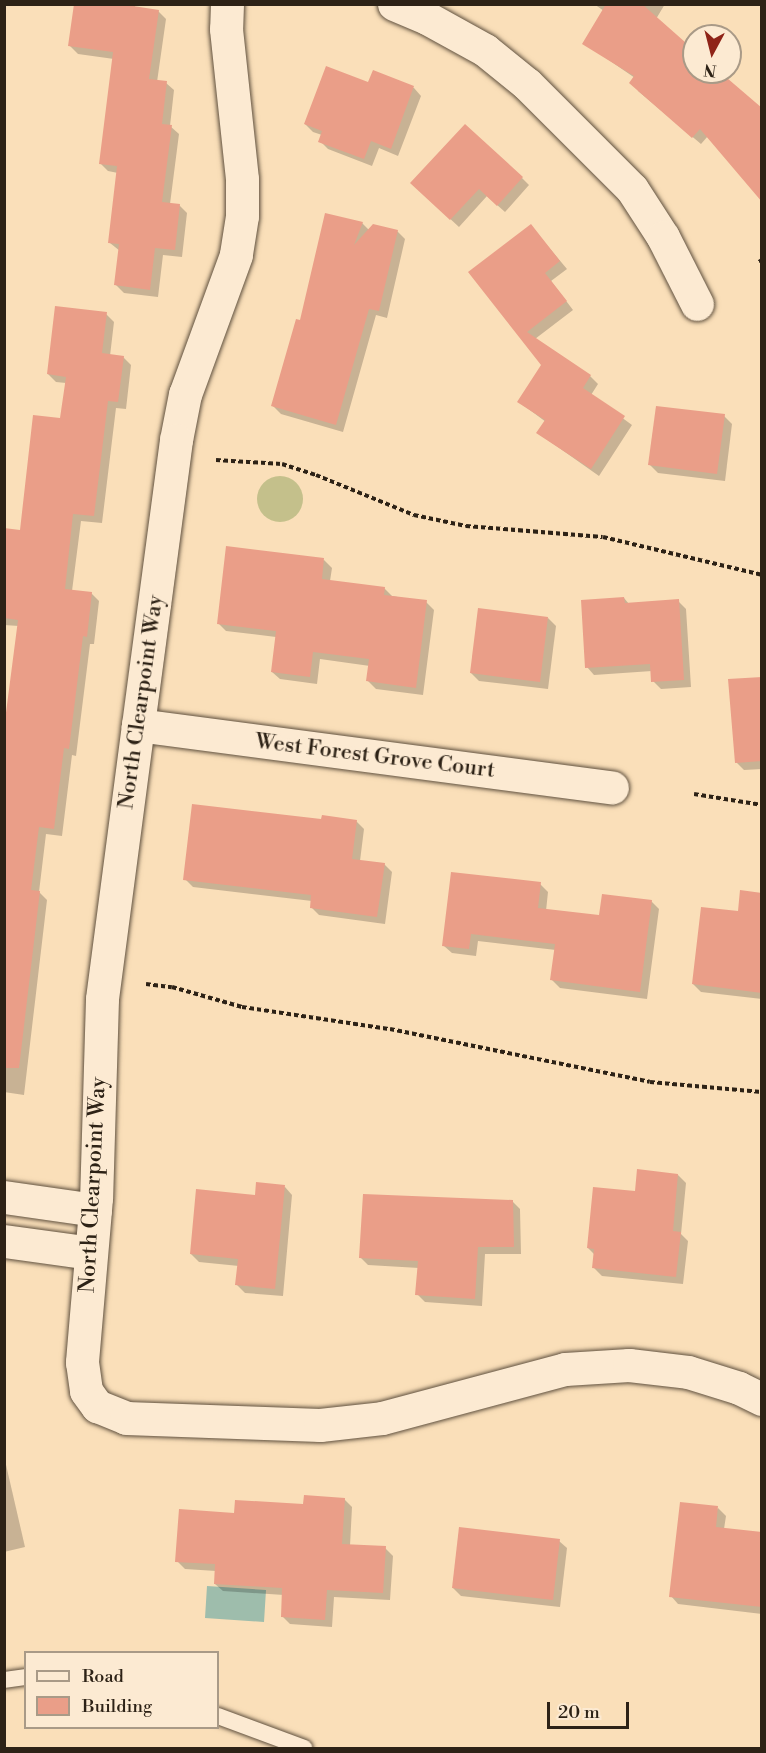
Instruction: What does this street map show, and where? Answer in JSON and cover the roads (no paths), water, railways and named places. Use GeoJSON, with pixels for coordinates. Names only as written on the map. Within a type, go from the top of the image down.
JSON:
{"type":"FeatureCollection","features":[{"type":"Feature","properties":{"kind":"street","name":"North Clearpoint Way"},"geometry":{"type":"LineString","coordinates":[[227,4],[226,29],[242,179],[242,216],[236,255],[185,394],[176,440],[138,725],[102,999],[95,1210],[82,1362],[86,1391],[97,1406],[126,1418],[320,1425],[382,1418],[565,1369],[629,1365],[688,1372],[739,1388],[762,1399]]}},
{"type":"Feature","properties":{"kind":"street"},"geometry":{"type":"LineString","coordinates":[[394,4],[427,18],[485,50],[527,84],[632,189],[663,237],[697,304]]}},
{"type":"Feature","properties":{"kind":"street","name":"West Forest Grove Court"},"geometry":{"type":"LineString","coordinates":[[138,725],[612,787]]}},
{"type":"Feature","properties":{"kind":"street"},"geometry":{"type":"LineString","coordinates":[[4,1197],[95,1210]]}},
{"type":"Feature","properties":{"kind":"street"},"geometry":{"type":"LineString","coordinates":[[4,1241],[90,1253]]}},
{"type":"Feature","properties":{"kind":"lane"},"geometry":{"type":"LineString","coordinates":[[4,1680],[24,1677]]}},
{"type":"Feature","properties":{"kind":"lane"},"geometry":{"type":"LineString","coordinates":[[219,1716],[304,1749]]}}]}
